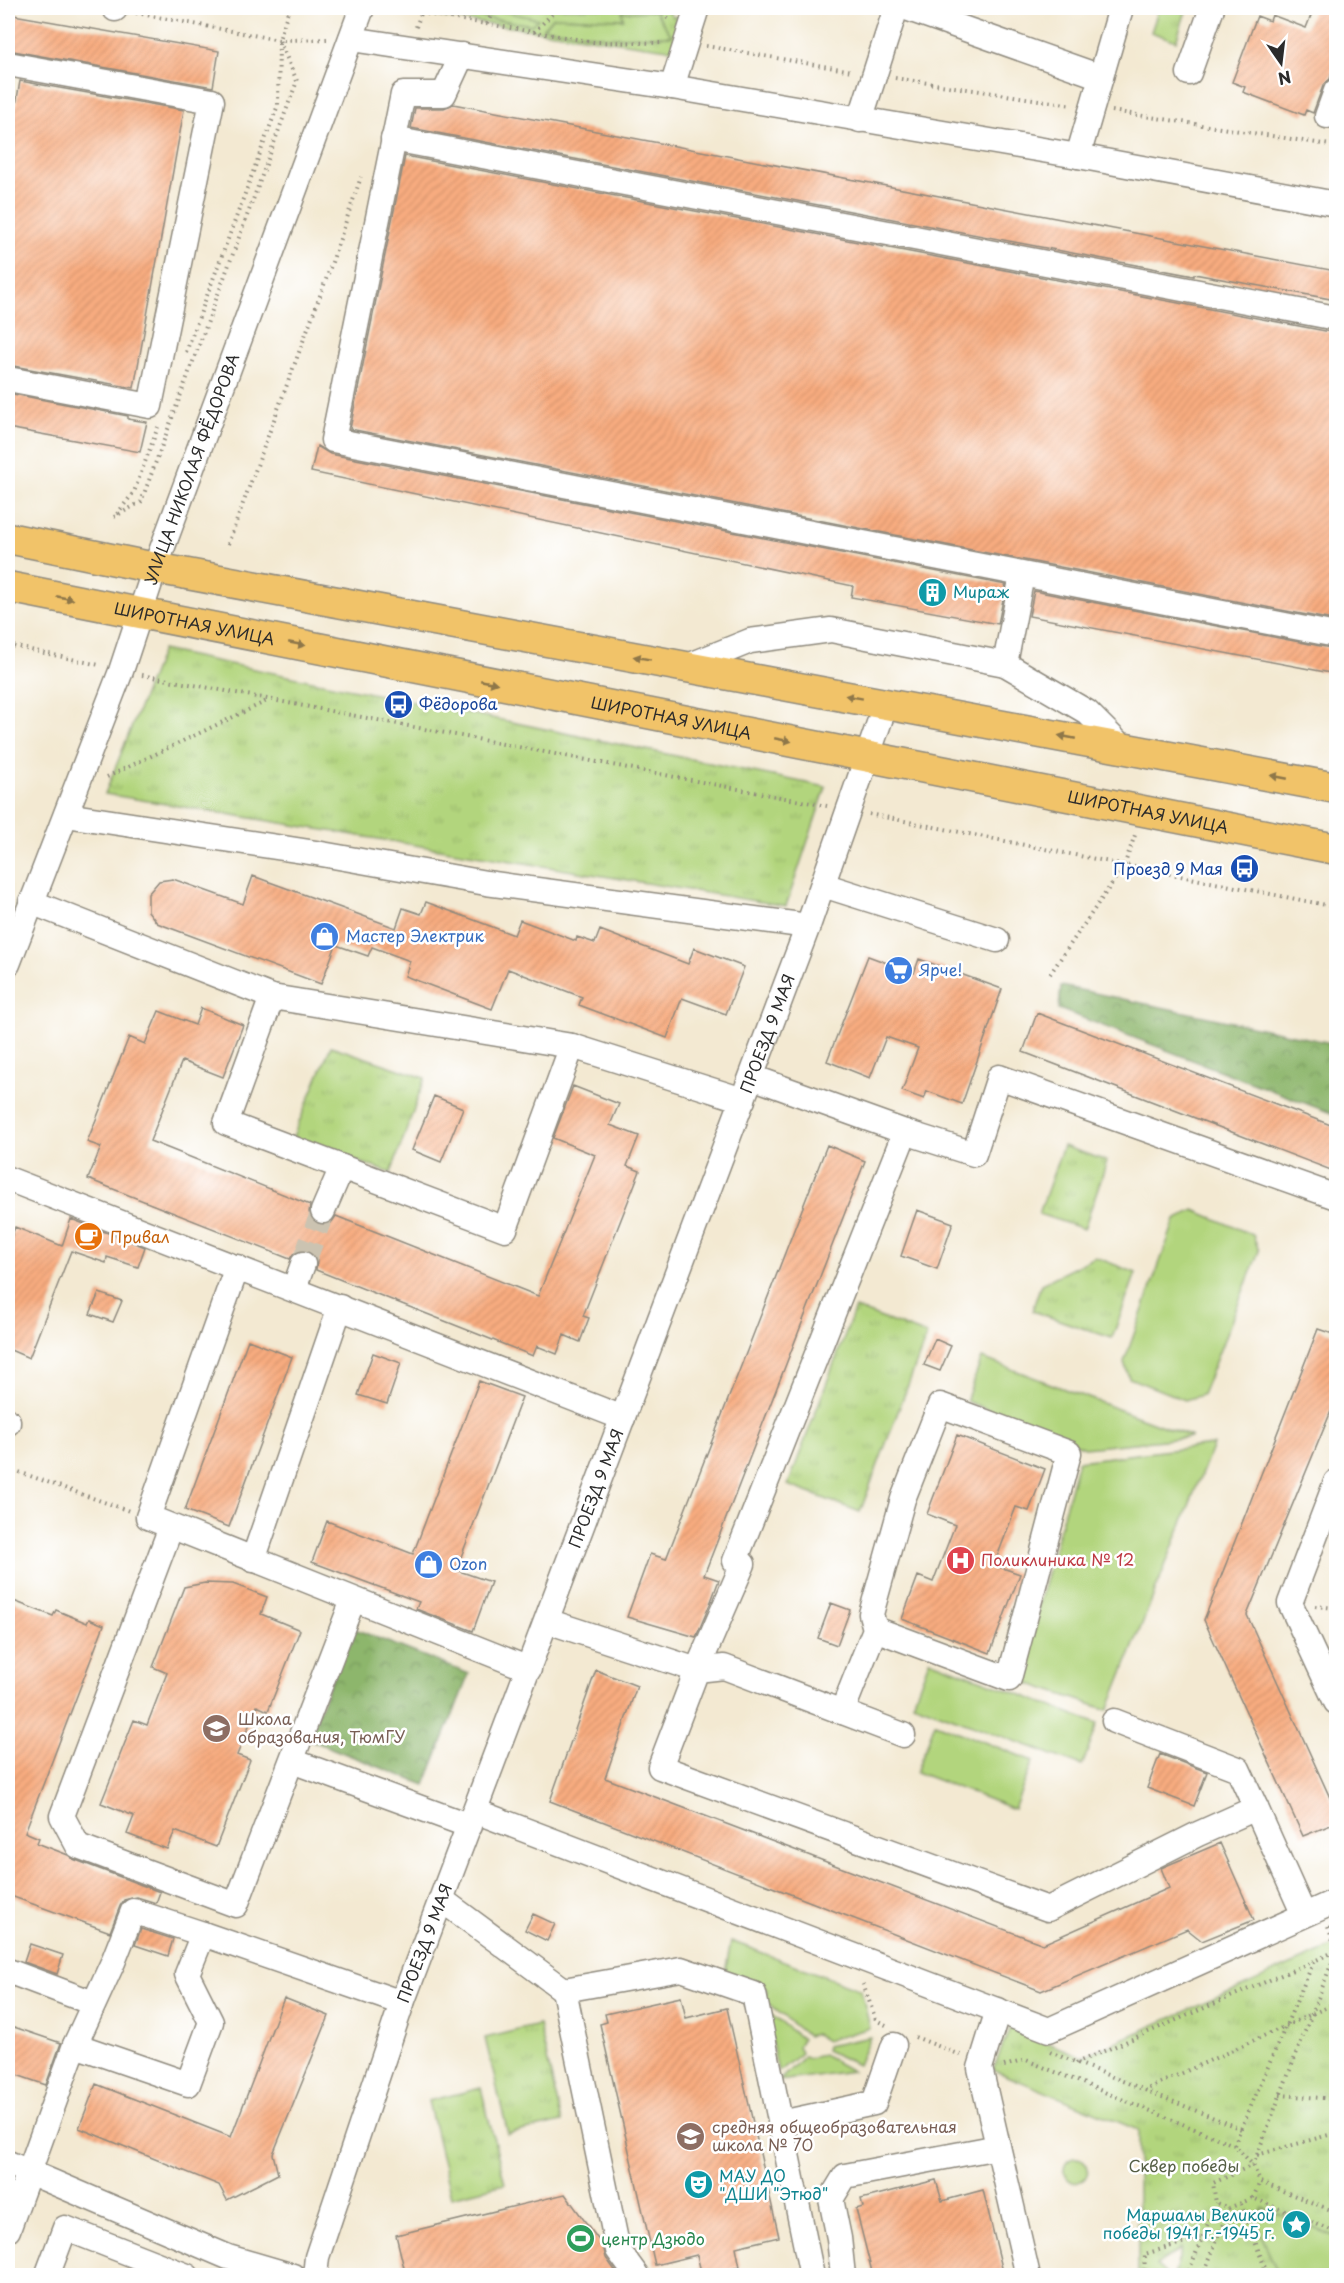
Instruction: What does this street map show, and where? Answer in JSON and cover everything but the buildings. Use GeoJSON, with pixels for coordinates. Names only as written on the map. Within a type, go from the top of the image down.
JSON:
{"type":"FeatureCollection","features":[{"type":"Feature","properties":{"kind":"main road"},"geometry":{"type":"LineString","coordinates":[[8,538],[155,568],[1336,788]]}},
{"type":"Feature","properties":{"kind":"main road","name":"ШИРОТНАЯ УЛИЦА"},"geometry":{"type":"LineString","coordinates":[[8,587],[1336,849]]}},
{"type":"Feature","properties":{"kind":"street","name":"УЛИЦА НИКОЛАЯ ФЁДОРОВА"},"geometry":{"type":"LineString","coordinates":[[10,953],[121,670],[155,568],[362,8]]}},
{"type":"Feature","properties":{"kind":"street"},"geometry":{"type":"LineString","coordinates":[[672,87],[697,8]]}},
{"type":"Feature","properties":{"kind":"street"},"geometry":{"type":"LineString","coordinates":[[860,120],[896,8]]}},
{"type":"Feature","properties":{"kind":"street"},"geometry":{"type":"LineString","coordinates":[[906,8],[1101,76]]}},
{"type":"Feature","properties":{"kind":"street"},"geometry":{"type":"LineString","coordinates":[[1078,156],[1121,8]]}},
{"type":"Feature","properties":{"kind":"street"},"geometry":{"type":"LineString","coordinates":[[1189,73],[1212,8]]}},
{"type":"Feature","properties":{"kind":"street"},"geometry":{"type":"LineString","coordinates":[[351,39],[672,87],[1078,156],[1336,204]]}},
{"type":"Feature","properties":{"kind":"street"},"geometry":{"type":"LineString","coordinates":[[462,55],[444,94],[403,94],[333,440],[1336,635]]}},
{"type":"Feature","properties":{"kind":"street"},"geometry":{"type":"LineString","coordinates":[[8,64],[212,101],[150,406],[8,379]]}},
{"type":"Feature","properties":{"kind":"street"},"geometry":{"type":"LineString","coordinates":[[1327,116],[1336,91]]}},
{"type":"Feature","properties":{"kind":"street"},"geometry":{"type":"LineString","coordinates":[[393,139],[1336,318]]}},
{"type":"Feature","properties":{"kind":"street"},"geometry":{"type":"LineString","coordinates":[[1005,664],[1022,575]]}},
{"type":"Feature","properties":{"kind":"street"},"geometry":{"type":"LineString","coordinates":[[688,666],[750,641],[831,630],[1005,664],[1087,712],[1123,748]]}},
{"type":"Feature","properties":{"kind":"street","name":"ПРОЕЗД 9 МАЯ"},"geometry":{"type":"LineString","coordinates":[[315,2276],[317,2257],[402,2003],[752,1077],[823,885],[886,703]]}},
{"type":"Feature","properties":{"kind":"street"},"geometry":{"type":"LineString","coordinates":[[66,815],[316,853],[486,883],[808,926]]}},
{"type":"Feature","properties":{"kind":"street"},"geometry":{"type":"LineString","coordinates":[[823,885],[997,940]]}},
{"type":"Feature","properties":{"kind":"street"},"geometry":{"type":"LineString","coordinates":[[31,902],[272,997],[572,1046],[743,1100]]}},
{"type":"Feature","properties":{"kind":"street"},"geometry":{"type":"LineString","coordinates":[[272,997],[226,1123],[506,1229],[572,1046]]}},
{"type":"Feature","properties":{"kind":"street"},"geometry":{"type":"LineString","coordinates":[[752,1077],[905,1132],[974,1154],[999,1077],[1336,1197]]}},
{"type":"Feature","properties":{"kind":"street"},"geometry":{"type":"LineString","coordinates":[[905,1132],[735,1561],[743,1564],[697,1670],[660,1767],[1048,1909],[1198,1834],[1256,1808]]}},
{"type":"Feature","properties":{"kind":"street"},"geometry":{"type":"LineString","coordinates":[[324,1211],[342,1167]]}},
{"type":"Feature","properties":{"kind":"street"},"geometry":{"type":"LineString","coordinates":[[8,1179],[340,1306],[623,1418]]}},
{"type":"Feature","properties":{"kind":"street"},"geometry":{"type":"LineString","coordinates":[[294,1289],[303,1264]]}},
{"type":"Feature","properties":{"kind":"street"},"geometry":{"type":"LineString","coordinates":[[237,1267],[148,1517],[529,1669]]}},
{"type":"Feature","properties":{"kind":"street"},"geometry":{"type":"LineString","coordinates":[[253,1560],[340,1306]]}},
{"type":"Feature","properties":{"kind":"street"},"geometry":{"type":"LineString","coordinates":[[843,1712],[875,1629],[871,1614],[903,1499],[940,1405],[1070,1453],[1009,1679],[875,1629]]}},
{"type":"Feature","properties":{"kind":"street"},"geometry":{"type":"LineString","coordinates":[[1336,1482],[1290,1603],[1336,1702]]}},
{"type":"Feature","properties":{"kind":"street"},"geometry":{"type":"LineString","coordinates":[[171,1527],[62,1816],[78,1846],[236,1905],[353,1600]]}},
{"type":"Feature","properties":{"kind":"street"},"geometry":{"type":"LineString","coordinates":[[547,1621],[697,1670],[724,1667],[903,1735]]}},
{"type":"Feature","properties":{"kind":"street"},"geometry":{"type":"LineString","coordinates":[[1114,1721],[1238,1769],[1304,1916]]}},
{"type":"Feature","properties":{"kind":"street"},"geometry":{"type":"LineString","coordinates":[[292,1761],[473,1819],[1048,2030],[1336,1901]]}},
{"type":"Feature","properties":{"kind":"street"},"geometry":{"type":"LineString","coordinates":[[442,1900],[564,1990],[618,2250],[637,2276]]}},
{"type":"Feature","properties":{"kind":"street"},"geometry":{"type":"LineString","coordinates":[[8,2230],[18,2167],[75,2045],[133,1911],[402,2003]]}},
{"type":"Feature","properties":{"kind":"street"},"geometry":{"type":"LineString","coordinates":[[75,2045],[188,2084],[211,2022],[187,1974],[203,1934]]}},
{"type":"Feature","properties":{"kind":"street"},"geometry":{"type":"LineString","coordinates":[[564,1990],[681,1969],[754,1994],[812,2276]]}},
{"type":"Feature","properties":{"kind":"street"},"geometry":{"type":"LineString","coordinates":[[8,1971],[93,2003]]}},
{"type":"Feature","properties":{"kind":"street"},"geometry":{"type":"LineString","coordinates":[[998,2010],[980,2068],[1028,2276]]}},
{"type":"Feature","properties":{"kind":"street"},"geometry":{"type":"LineString","coordinates":[[781,2123],[874,2103],[899,2036]]}},
{"type":"Feature","properties":{"kind":"street"},"geometry":{"type":"LineString","coordinates":[[843,2276],[839,2238],[831,2199],[845,2176],[998,2147]]}},
{"type":"Feature","properties":{"kind":"street"},"geometry":{"type":"LineString","coordinates":[[18,2167],[225,2266],[293,2276]]}},
{"type":"Feature","properties":{"kind":"street"},"geometry":{"type":"LineString","coordinates":[[47,2276],[65,2229],[187,2276]]}},
{"type":"Feature","properties":{"kind":"path"},"geometry":{"type":"LineString","coordinates":[[115,8],[279,40],[351,39]]}},
{"type":"Feature","properties":{"kind":"path"},"geometry":{"type":"LineString","coordinates":[[182,362],[278,105],[279,40],[289,8]]}},
{"type":"Feature","properties":{"kind":"path"},"geometry":{"type":"LineString","coordinates":[[440,16],[449,8]]}},
{"type":"Feature","properties":{"kind":"path"},"geometry":{"type":"LineString","coordinates":[[534,32],[558,8]]}},
{"type":"Feature","properties":{"kind":"path"},"geometry":{"type":"LineString","coordinates":[[621,8],[643,8]]}},
{"type":"Feature","properties":{"kind":"path"},"geometry":{"type":"LineString","coordinates":[[487,24],[494,9]]}},
{"type":"Feature","properties":{"kind":"path"},"geometry":{"type":"LineString","coordinates":[[421,13],[594,42],[685,43],[874,75],[1336,146]]}},
{"type":"Feature","properties":{"kind":"path"},"geometry":{"type":"LineString","coordinates":[[162,417],[134,492],[114,517],[141,502],[297,81],[279,40]]}},
{"type":"Feature","properties":{"kind":"path"},"geometry":{"type":"LineString","coordinates":[[228,544],[328,274],[361,176]]}},
{"type":"Feature","properties":{"kind":"path"},"geometry":{"type":"LineString","coordinates":[[8,645],[270,700],[849,810],[1336,907]]}},
{"type":"Feature","properties":{"kind":"path"},"geometry":{"type":"LineString","coordinates":[[107,777],[270,700]]}},
{"type":"Feature","properties":{"kind":"path"},"geometry":{"type":"LineString","coordinates":[[1050,974],[1124,866]]}},
{"type":"Feature","properties":{"kind":"path"},"geometry":{"type":"LineString","coordinates":[[8,1468],[148,1517]]}},
{"type":"Feature","properties":{"kind":"path"},"geometry":{"type":"LineString","coordinates":[[1076,2062],[1336,1952]]}},
{"type":"Feature","properties":{"kind":"path"},"geometry":{"type":"LineString","coordinates":[[1187,2276],[1216,2203],[1213,2183],[1252,2166],[1336,1952]]}},
{"type":"Feature","properties":{"kind":"path"},"geometry":{"type":"LineString","coordinates":[[1234,2145],[1314,1961]]}},
{"type":"Feature","properties":{"kind":"path"},"geometry":{"type":"LineString","coordinates":[[853,1980],[864,1984],[876,2020],[899,2036],[997,2069],[1026,2060],[1234,2145],[1252,2166],[1260,2182],[1336,2212]]}},
{"type":"Feature","properties":{"kind":"path"},"geometry":{"type":"LineString","coordinates":[[1145,2090],[1336,2003]]}},
{"type":"Feature","properties":{"kind":"path"},"geometry":{"type":"LineString","coordinates":[[1045,2050],[1241,2129]]}},
{"type":"Feature","properties":{"kind":"path"},"geometry":{"type":"LineString","coordinates":[[1280,2095],[1336,2099]]}},
{"type":"Feature","properties":{"kind":"path"},"geometry":{"type":"LineString","coordinates":[[1256,2155],[1336,2133]]}},
{"type":"Feature","properties":{"kind":"path"},"geometry":{"type":"LineString","coordinates":[[1216,2203],[1229,2208],[1241,2204],[1252,2198],[1260,2182]]}},
{"type":"Feature","properties":{"kind":"path"},"geometry":{"type":"LineString","coordinates":[[1252,2198],[1336,2232]]}},
{"type":"Feature","properties":{"kind":"path"},"geometry":{"type":"LineString","coordinates":[[1241,2204],[1268,2276]]}},
{"type":"Feature","properties":{"kind":"path"},"geometry":{"type":"LineString","coordinates":[[1203,2276],[1229,2208]]}},
{"type":"Feature","properties":{"kind":"path"},"geometry":{"type":"LineString","coordinates":[[1144,2276],[1145,2254],[1202,2237]]}},
{"type":"Feature","properties":{"kind":"green space"},"geometry":{"type":"Polygon","coordinates":[[[429,8],[439,10],[458,8],[457,12],[460,14],[531,25],[538,19],[488,8],[666,8],[673,17],[682,15],[684,8],[695,8],[682,51],[426,15],[429,8]],[[655,11],[622,12],[623,19],[553,17],[543,28],[607,37],[672,36],[655,11]]]}},
{"type":"Feature","properties":{"kind":"green space"},"geometry":{"type":"Polygon","coordinates":[[[458,8],[488,8],[537,18],[549,8],[532,25],[460,14],[457,12],[458,8]]]}},
{"type":"Feature","properties":{"kind":"green space"},"geometry":{"type":"Polygon","coordinates":[[[1159,8],[1187,8],[1176,41],[1151,32],[1159,8]]]}},
{"type":"Feature","properties":{"kind":"green space"},"geometry":{"type":"Polygon","coordinates":[[[655,11],[672,36],[607,37],[542,28],[553,17],[623,19],[622,12],[655,11]]]}},
{"type":"Feature","properties":{"kind":"green space"},"geometry":{"type":"Polygon","coordinates":[[[162,650],[826,787],[786,906],[105,794],[162,650]]]}},
{"type":"Feature","properties":{"kind":"green space"},"geometry":{"type":"Polygon","coordinates":[[[1061,986],[1336,1044],[1336,1115],[1059,1009],[1061,986]]]}},
{"type":"Feature","properties":{"kind":"green space"},"geometry":{"type":"Polygon","coordinates":[[[331,1046],[425,1078],[391,1173],[292,1139],[331,1046]]]}},
{"type":"Feature","properties":{"kind":"green space"},"geometry":{"type":"Polygon","coordinates":[[[1063,1146],[1107,1161],[1084,1229],[1039,1214],[1063,1146]]]}},
{"type":"Feature","properties":{"kind":"green space"},"geometry":{"type":"Polygon","coordinates":[[[1194,1210],[1253,1235],[1259,1251],[1202,1395],[1185,1400],[1129,1378],[1124,1362],[1175,1220],[1194,1210]]]}},
{"type":"Feature","properties":{"kind":"green space"},"geometry":{"type":"Polygon","coordinates":[[[1095,1257],[1136,1273],[1112,1338],[1032,1311],[1041,1284],[1095,1257]]]}},
{"type":"Feature","properties":{"kind":"green space"},"geometry":{"type":"Polygon","coordinates":[[[855,1308],[927,1335],[860,1512],[788,1485],[855,1308]]]}},
{"type":"Feature","properties":{"kind":"green space"},"geometry":{"type":"Polygon","coordinates":[[[982,1358],[1192,1437],[1085,1448],[966,1401],[982,1358]]]}},
{"type":"Feature","properties":{"kind":"green space"},"geometry":{"type":"Polygon","coordinates":[[[1213,1445],[1108,1710],[1018,1680],[1078,1461],[1213,1445]]]}},
{"type":"Feature","properties":{"kind":"green space"},"geometry":{"type":"Polygon","coordinates":[[[352,1628],[469,1674],[425,1785],[308,1739],[352,1628]]]}},
{"type":"Feature","properties":{"kind":"green space"},"geometry":{"type":"Polygon","coordinates":[[[929,1660],[1098,1724],[1082,1766],[913,1703],[929,1660]]]}},
{"type":"Feature","properties":{"kind":"green space"},"geometry":{"type":"Polygon","coordinates":[[[935,1723],[1033,1761],[1014,1809],[916,1772],[935,1723]]]}},
{"type":"Feature","properties":{"kind":"green space"},"geometry":{"type":"Polygon","coordinates":[[[731,1941],[861,1990],[870,2028],[826,2041],[815,2034],[807,2036],[764,2000],[767,1990],[725,1973],[731,1941]]]}},
{"type":"Feature","properties":{"kind":"green space","name":"Сквер победы"},"geometry":{"type":"Polygon","coordinates":[[[1336,1945],[1336,2237],[1263,2208],[1256,2222],[1278,2275],[1174,2275],[1182,2248],[1156,2265],[1167,2275],[1138,2275],[1138,2130],[993,2070],[1010,2028],[1082,2057],[1336,1945]]]}},
{"type":"Feature","properties":{"kind":"green space"},"geometry":{"type":"Polygon","coordinates":[[[765,2010],[802,2039],[798,2046],[801,2053],[778,2072],[765,2010]]]}},
{"type":"Feature","properties":{"kind":"green space"},"geometry":{"type":"Polygon","coordinates":[[[539,2025],[562,2122],[508,2134],[485,2038],[539,2025]]]}},
{"type":"Feature","properties":{"kind":"green space"},"geometry":{"type":"Polygon","coordinates":[[[870,2037],[858,2065],[826,2050],[827,2046],[870,2037]]]}},
{"type":"Feature","properties":{"kind":"green space"},"geometry":{"type":"Polygon","coordinates":[[[823,2055],[852,2071],[779,2081],[804,2056],[809,2058],[823,2055]]]}},
{"type":"Feature","properties":{"kind":"green space"},"geometry":{"type":"Polygon","coordinates":[[[481,2088],[505,2184],[451,2197],[428,2101],[481,2088]]]}},
{"type":"Feature","properties":{"kind":"green space"},"geometry":{"type":"Polygon","coordinates":[[[1076,2158],[1085,2161],[1088,2170],[1085,2179],[1076,2182],[1067,2179],[1064,2170],[1067,2161],[1076,2158]]]}},
{"type":"Feature","properties":{"kind":"green space"},"geometry":{"type":"Polygon","coordinates":[[[1263,2208],[1336,2237],[1336,2275],[1278,2275],[1256,2222],[1263,2208]]]}},
{"type":"Feature","properties":{"kind":"tunnel"},"geometry":{"type":"LineString","coordinates":[[303,1264],[323,1211]]}},
{"type":"Feature","properties":{"kind":"place","name":"Мираж"},"geometry":{"type":"Point","coordinates":[932,592]}},
{"type":"Feature","properties":{"kind":"place","name":"Фёдорова"},"geometry":{"type":"Point","coordinates":[398,704]}},
{"type":"Feature","properties":{"kind":"place","name":"Проезд 9 Мая"},"geometry":{"type":"Point","coordinates":[1244,869]}},
{"type":"Feature","properties":{"kind":"place","name":"Мастер Электрик"},"geometry":{"type":"Point","coordinates":[325,936]}},
{"type":"Feature","properties":{"kind":"place","name":"Ярче!"},"geometry":{"type":"Point","coordinates":[898,970]}},
{"type":"Feature","properties":{"kind":"place","name":"Привал"},"geometry":{"type":"Point","coordinates":[89,1237]}},
{"type":"Feature","properties":{"kind":"place","name":"Поликлиника № 12"},"geometry":{"type":"Point","coordinates":[960,1560]}},
{"type":"Feature","properties":{"kind":"place","name":"Ozon"},"geometry":{"type":"Point","coordinates":[428,1564]}},
{"type":"Feature","properties":{"kind":"place","name":"Школа образования, ТюмГУ"},"geometry":{"type":"Point","coordinates":[217,1728]}},
{"type":"Feature","properties":{"kind":"place","name":"средняя общеобразовательная школа № 70"},"geometry":{"type":"Point","coordinates":[691,2136]}},
{"type":"Feature","properties":{"kind":"place","name":"МАУ ДО \"ДШИ \"Этюд\""},"geometry":{"type":"Point","coordinates":[698,2185]}},
{"type":"Feature","properties":{"kind":"place","name":"Маршалы Великой победы 1941 г.-1945 г."},"geometry":{"type":"Point","coordinates":[1296,2224]}},
{"type":"Feature","properties":{"kind":"place","name":"центр Дзюдо"},"geometry":{"type":"Point","coordinates":[580,2239]}}]}
